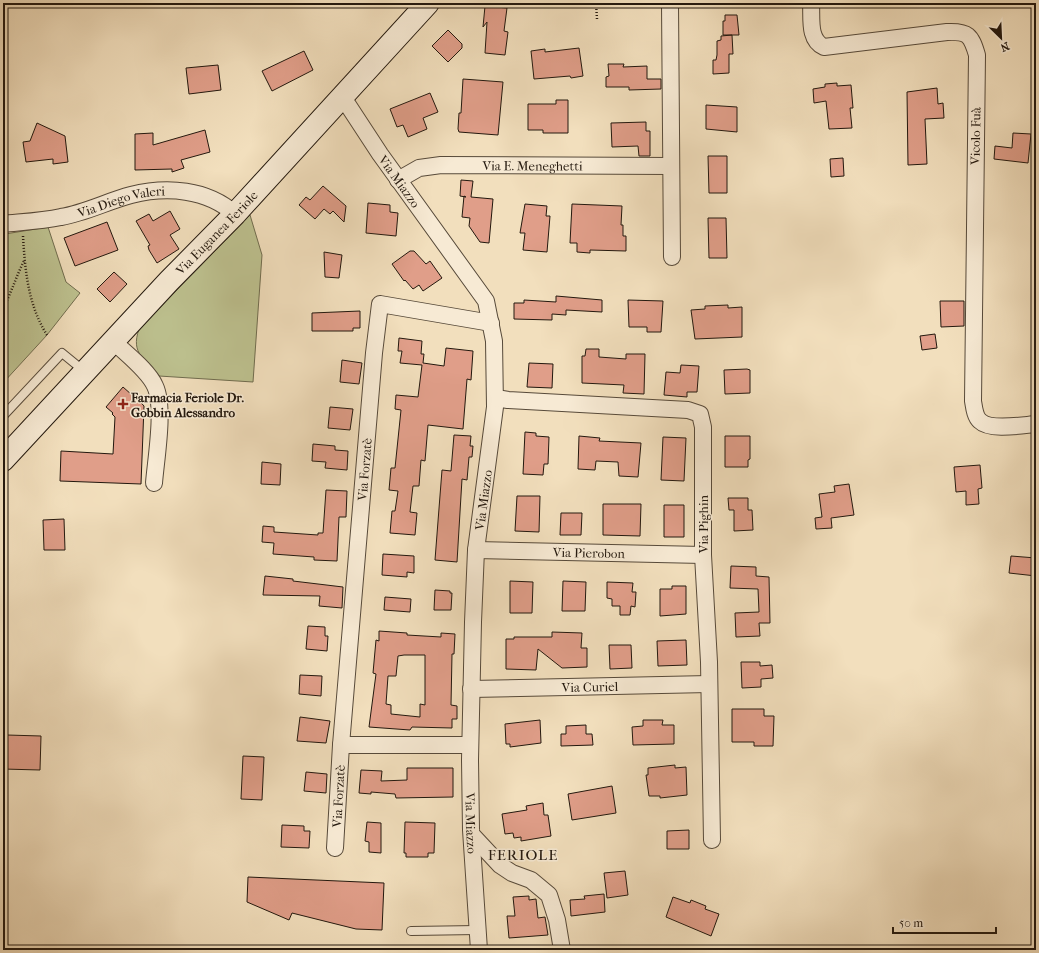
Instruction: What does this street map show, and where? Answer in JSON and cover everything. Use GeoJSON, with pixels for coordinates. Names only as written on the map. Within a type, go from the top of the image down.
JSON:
{"type":"FeatureCollection","features":[{"type":"Feature","properties":{"kind":"main road","name":"Via Euganea Feriole"},"geometry":{"type":"LineString","coordinates":[[3,460],[113,341],[235,214],[428,3]]}},
{"type":"Feature","properties":{"kind":"street","name":"Vicolo Fuà"},"geometry":{"type":"LineString","coordinates":[[812,3],[814,38],[817,44],[824,47],[947,32],[962,32],[968,36],[973,43],[977,55],[973,401],[975,412],[980,421],[990,427],[1036,424]]}},
{"type":"Feature","properties":{"kind":"street"},"geometry":{"type":"LineString","coordinates":[[670,4],[672,257]]}},
{"type":"Feature","properties":{"kind":"street","name":"Via Miazzo"},"geometry":{"type":"LineString","coordinates":[[342,96],[398,180],[486,300],[491,322],[494,341],[496,398],[476,550],[470,745],[472,835],[479,950]]}},
{"type":"Feature","properties":{"kind":"street","name":"Via E. Meneghetti"},"geometry":{"type":"LineString","coordinates":[[398,180],[419,168],[441,165],[671,166]]}},
{"type":"Feature","properties":{"kind":"street","name":"Via Diego Valeri"},"geometry":{"type":"LineString","coordinates":[[3,224],[62,217],[132,195],[163,190],[191,191],[215,199],[235,214]]}},
{"type":"Feature","properties":{"kind":"street","name":"Via Forzatè"},"geometry":{"type":"LineString","coordinates":[[335,848],[341,745],[374,353],[380,304],[491,322]]}},
{"type":"Feature","properties":{"kind":"street"},"geometry":{"type":"LineString","coordinates":[[113,341],[146,372],[155,385],[160,405],[154,483]]}},
{"type":"Feature","properties":{"kind":"street","name":"Via Pighin"},"geometry":{"type":"LineString","coordinates":[[496,398],[508,400],[688,410],[700,414],[703,427],[703,554],[709,684],[712,840]]}},
{"type":"Feature","properties":{"kind":"street","name":"Via Pierobon"},"geometry":{"type":"LineString","coordinates":[[476,550],[703,554]]}},
{"type":"Feature","properties":{"kind":"street","name":"Via Curiel"},"geometry":{"type":"LineString","coordinates":[[472,689],[709,684]]}},
{"type":"Feature","properties":{"kind":"street","name":"Via Forzatè"},"geometry":{"type":"LineString","coordinates":[[341,745],[470,745]]}},
{"type":"Feature","properties":{"kind":"street"},"geometry":{"type":"LineString","coordinates":[[472,835],[500,865],[512,873],[531,880],[549,895],[557,920],[562,950]]}},
{"type":"Feature","properties":{"kind":"street"},"geometry":{"type":"LineString","coordinates":[[474,878],[484,869],[500,865]]}},
{"type":"Feature","properties":{"kind":"lane"},"geometry":{"type":"LineString","coordinates":[[3,416],[62,352],[85,372]]}},
{"type":"Feature","properties":{"kind":"lane"},"geometry":{"type":"LineString","coordinates":[[411,931],[477,930]]}},
{"type":"Feature","properties":{"kind":"path"},"geometry":{"type":"LineString","coordinates":[[596,3],[597,19]]}},
{"type":"Feature","properties":{"kind":"path"},"geometry":{"type":"LineString","coordinates":[[22,222],[24,260],[32,306],[47,335]]}},
{"type":"Feature","properties":{"kind":"path"},"geometry":{"type":"LineString","coordinates":[[3,309],[13,290],[24,260]]}},
{"type":"Feature","properties":{"kind":"green space"},"geometry":{"type":"Polygon","coordinates":[[[250,215],[262,255],[253,382],[159,376],[138,351],[136,345],[139,329],[250,215]]]}},
{"type":"Feature","properties":{"kind":"green space"},"geometry":{"type":"Polygon","coordinates":[[[48,227],[66,282],[80,293],[47,335],[3,383],[3,270],[5,257],[5,234],[48,227]]]}},
{"type":"Feature","properties":{"kind":"building"},"geometry":{"type":"Polygon","coordinates":[[[485,6],[507,8],[504,31],[508,32],[505,55],[485,53],[487,22],[483,27],[485,6]]]}},
{"type":"Feature","properties":{"kind":"building"},"geometry":{"type":"Polygon","coordinates":[[[725,15],[737,15],[739,35],[723,35],[723,21],[725,21],[725,15]]]}},
{"type":"Feature","properties":{"kind":"building"},"geometry":{"type":"Polygon","coordinates":[[[448,30],[462,44],[462,48],[448,62],[432,46],[448,30]]]}},
{"type":"Feature","properties":{"kind":"building"},"geometry":{"type":"Polygon","coordinates":[[[732,35],[733,54],[729,54],[729,73],[713,74],[713,60],[716,60],[717,55],[717,41],[721,40],[721,36],[732,35]]]}},
{"type":"Feature","properties":{"kind":"building"},"geometry":{"type":"Polygon","coordinates":[[[579,48],[583,76],[571,78],[570,76],[534,79],[531,51],[545,49],[545,52],[579,48]]]}},
{"type":"Feature","properties":{"kind":"building"},"geometry":{"type":"Polygon","coordinates":[[[304,51],[313,70],[272,91],[262,71],[304,51]]]}},
{"type":"Feature","properties":{"kind":"building"},"geometry":{"type":"Polygon","coordinates":[[[608,64],[624,64],[623,67],[647,66],[647,79],[661,79],[661,89],[629,90],[629,87],[606,87],[606,77],[609,76],[608,64]]]}},
{"type":"Feature","properties":{"kind":"building"},"geometry":{"type":"Polygon","coordinates":[[[218,65],[221,90],[189,94],[186,68],[218,65]]]}},
{"type":"Feature","properties":{"kind":"building"},"geometry":{"type":"Polygon","coordinates":[[[463,79],[503,82],[498,135],[459,132],[459,113],[461,113],[463,79]]]}},
{"type":"Feature","properties":{"kind":"building"},"geometry":{"type":"Polygon","coordinates":[[[837,83],[837,86],[851,85],[853,108],[850,108],[852,128],[829,129],[826,101],[814,103],[813,89],[825,87],[825,84],[837,83]]]}},
{"type":"Feature","properties":{"kind":"building"},"geometry":{"type":"Polygon","coordinates":[[[937,88],[938,104],[943,103],[944,118],[925,119],[927,164],[908,165],[907,92],[937,88]]]}},
{"type":"Feature","properties":{"kind":"building"},"geometry":{"type":"Polygon","coordinates":[[[430,93],[438,112],[423,118],[427,129],[408,137],[403,125],[397,127],[390,109],[430,93]]]}},
{"type":"Feature","properties":{"kind":"building"},"geometry":{"type":"Polygon","coordinates":[[[556,100],[568,100],[568,133],[543,133],[543,130],[528,130],[528,104],[556,104],[556,100]]]}},
{"type":"Feature","properties":{"kind":"building"},"geometry":{"type":"Polygon","coordinates":[[[706,105],[737,107],[737,132],[706,129],[706,105]]]}},
{"type":"Feature","properties":{"kind":"building"},"geometry":{"type":"Polygon","coordinates":[[[646,122],[646,131],[650,131],[650,156],[639,156],[638,146],[612,147],[611,123],[646,122]]]}},
{"type":"Feature","properties":{"kind":"building"},"geometry":{"type":"Polygon","coordinates":[[[37,123],[65,136],[68,162],[53,164],[53,159],[26,162],[23,142],[30,141],[37,123]]]}},
{"type":"Feature","properties":{"kind":"building"},"geometry":{"type":"Polygon","coordinates":[[[205,130],[210,152],[181,160],[184,168],[172,172],[172,169],[135,170],[135,134],[153,133],[153,145],[205,130]]]}},
{"type":"Feature","properties":{"kind":"building"},"geometry":{"type":"Polygon","coordinates":[[[1013,133],[1031,134],[1028,163],[994,159],[995,146],[1012,148],[1013,133]]]}},
{"type":"Feature","properties":{"kind":"building"},"geometry":{"type":"Polygon","coordinates":[[[708,156],[727,156],[727,193],[709,193],[708,156]]]}},
{"type":"Feature","properties":{"kind":"building"},"geometry":{"type":"Polygon","coordinates":[[[843,158],[844,176],[831,177],[830,159],[843,158]]]}},
{"type":"Feature","properties":{"kind":"building"},"geometry":{"type":"Polygon","coordinates":[[[461,180],[473,181],[471,197],[493,199],[489,243],[480,242],[469,226],[470,218],[462,217],[464,197],[460,196],[461,180]]]}},
{"type":"Feature","properties":{"kind":"building"},"geometry":{"type":"Polygon","coordinates":[[[323,186],[346,206],[344,222],[333,211],[330,214],[324,209],[315,219],[299,205],[306,197],[310,200],[323,186]]]}},
{"type":"Feature","properties":{"kind":"building"},"geometry":{"type":"Polygon","coordinates":[[[368,203],[390,205],[390,212],[398,213],[396,236],[366,233],[368,203]]]}},
{"type":"Feature","properties":{"kind":"building"},"geometry":{"type":"Polygon","coordinates":[[[525,204],[547,206],[546,216],[550,216],[547,252],[523,250],[525,233],[520,233],[525,204]]]}},
{"type":"Feature","properties":{"kind":"building"},"geometry":{"type":"Polygon","coordinates":[[[572,204],[622,206],[621,225],[623,225],[623,236],[626,236],[626,251],[590,250],[590,253],[577,252],[577,243],[570,243],[572,204]]]}},
{"type":"Feature","properties":{"kind":"building"},"geometry":{"type":"Polygon","coordinates":[[[170,211],[180,229],[170,235],[179,249],[157,263],[149,250],[148,246],[150,245],[136,221],[149,214],[153,221],[170,211]]]}},
{"type":"Feature","properties":{"kind":"building"},"geometry":{"type":"Polygon","coordinates":[[[708,218],[726,218],[727,258],[709,258],[708,218]]]}},
{"type":"Feature","properties":{"kind":"building"},"geometry":{"type":"Polygon","coordinates":[[[107,222],[118,250],[75,266],[64,238],[107,222]]]}},
{"type":"Feature","properties":{"kind":"building"},"geometry":{"type":"Polygon","coordinates":[[[410,251],[414,251],[426,264],[430,261],[442,278],[423,291],[419,285],[413,289],[405,280],[404,281],[392,264],[410,251]]]}},
{"type":"Feature","properties":{"kind":"building"},"geometry":{"type":"Polygon","coordinates":[[[324,252],[342,255],[339,278],[325,277],[324,252]]]}},
{"type":"Feature","properties":{"kind":"building"},"geometry":{"type":"Polygon","coordinates":[[[114,272],[127,284],[110,302],[97,289],[114,272]]]}},
{"type":"Feature","properties":{"kind":"building"},"geometry":{"type":"Polygon","coordinates":[[[556,296],[602,300],[602,312],[566,310],[566,315],[552,314],[552,320],[514,319],[514,303],[524,303],[524,300],[556,302],[556,296]]]}},
{"type":"Feature","properties":{"kind":"building"},"geometry":{"type":"Polygon","coordinates":[[[628,300],[663,301],[661,332],[647,332],[647,327],[629,327],[628,300]]]}},
{"type":"Feature","properties":{"kind":"building"},"geometry":{"type":"Polygon","coordinates":[[[940,301],[964,301],[964,326],[941,327],[940,301]]]}},
{"type":"Feature","properties":{"kind":"building"},"geometry":{"type":"Polygon","coordinates":[[[728,305],[728,308],[742,307],[742,337],[695,339],[691,310],[705,309],[705,306],[728,305]]]}},
{"type":"Feature","properties":{"kind":"building"},"geometry":{"type":"Polygon","coordinates":[[[360,311],[360,328],[353,328],[353,331],[312,331],[312,313],[360,311]]]}},
{"type":"Feature","properties":{"kind":"building"},"geometry":{"type":"Polygon","coordinates":[[[935,334],[937,348],[922,350],[920,336],[935,334]]]}},
{"type":"Feature","properties":{"kind":"building"},"geometry":{"type":"Polygon","coordinates":[[[399,338],[422,341],[421,354],[424,354],[423,363],[444,366],[446,348],[473,351],[471,380],[467,379],[463,429],[428,425],[425,461],[421,460],[419,486],[413,486],[410,512],[417,513],[415,535],[390,533],[392,511],[395,511],[398,491],[389,490],[391,468],[395,468],[401,410],[395,409],[396,395],[418,397],[422,365],[400,363],[402,351],[398,351],[399,338]]]}},
{"type":"Feature","properties":{"kind":"building"},"geometry":{"type":"Polygon","coordinates":[[[586,349],[599,349],[599,357],[626,359],[626,354],[645,354],[644,394],[623,393],[624,385],[582,383],[582,356],[585,356],[586,349]]]}},
{"type":"Feature","properties":{"kind":"building"},"geometry":{"type":"Polygon","coordinates":[[[342,360],[362,363],[359,384],[340,382],[342,360]]]}},
{"type":"Feature","properties":{"kind":"building"},"geometry":{"type":"Polygon","coordinates":[[[529,363],[553,364],[552,388],[527,387],[529,363]]]}},
{"type":"Feature","properties":{"kind":"building"},"geometry":{"type":"Polygon","coordinates":[[[681,365],[699,366],[697,392],[687,392],[687,397],[664,395],[666,372],[680,373],[681,365]]]}},
{"type":"Feature","properties":{"kind":"building"},"geometry":{"type":"Polygon","coordinates":[[[724,370],[750,370],[750,393],[725,394],[724,370]]]}},
{"type":"Feature","properties":{"kind":"building"},"geometry":{"type":"Polygon","coordinates":[[[123,387],[132,395],[133,394],[144,406],[141,484],[60,481],[61,451],[113,454],[115,417],[106,407],[123,387]]]}},
{"type":"Feature","properties":{"kind":"building"},"geometry":{"type":"Polygon","coordinates":[[[330,407],[353,409],[350,430],[328,428],[330,407]]]}},
{"type":"Feature","properties":{"kind":"building"},"geometry":{"type":"Polygon","coordinates":[[[525,432],[536,433],[536,436],[549,437],[548,464],[544,464],[543,475],[523,474],[525,432]]]}},
{"type":"Feature","properties":{"kind":"building"},"geometry":{"type":"Polygon","coordinates":[[[454,435],[471,436],[470,446],[473,446],[472,457],[469,457],[467,480],[462,479],[457,562],[435,560],[442,470],[451,471],[454,435]]]}},
{"type":"Feature","properties":{"kind":"building"},"geometry":{"type":"Polygon","coordinates":[[[579,436],[600,438],[599,441],[641,443],[638,477],[619,476],[618,462],[596,461],[595,470],[578,469],[579,436]]]}},
{"type":"Feature","properties":{"kind":"building"},"geometry":{"type":"Polygon","coordinates":[[[725,436],[750,436],[750,459],[748,460],[748,467],[725,467],[725,436]]]}},
{"type":"Feature","properties":{"kind":"building"},"geometry":{"type":"Polygon","coordinates":[[[663,437],[686,438],[684,481],[661,480],[663,437]]]}},
{"type":"Feature","properties":{"kind":"building"},"geometry":{"type":"Polygon","coordinates":[[[313,444],[335,446],[335,450],[348,451],[347,470],[325,468],[326,462],[312,461],[313,444]]]}},
{"type":"Feature","properties":{"kind":"building"},"geometry":{"type":"Polygon","coordinates":[[[262,462],[281,464],[280,485],[261,484],[262,462]]]}},
{"type":"Feature","properties":{"kind":"building"},"geometry":{"type":"Polygon","coordinates":[[[980,465],[982,488],[978,489],[979,504],[966,505],[966,491],[956,492],[954,467],[980,465]]]}},
{"type":"Feature","properties":{"kind":"building"},"geometry":{"type":"Polygon","coordinates":[[[849,484],[854,515],[831,518],[832,528],[816,529],[815,518],[822,517],[819,494],[835,492],[834,486],[849,484]]]}},
{"type":"Feature","properties":{"kind":"building"},"geometry":{"type":"Polygon","coordinates":[[[326,490],[347,491],[346,517],[339,517],[337,561],[314,560],[314,557],[273,554],[274,543],[262,542],[263,526],[274,527],[274,532],[318,535],[318,533],[323,533],[326,490]]]}},
{"type":"Feature","properties":{"kind":"building"},"geometry":{"type":"Polygon","coordinates":[[[517,496],[540,496],[539,532],[515,531],[517,496]]]}},
{"type":"Feature","properties":{"kind":"building"},"geometry":{"type":"Polygon","coordinates":[[[728,498],[748,498],[748,510],[752,510],[753,530],[734,531],[734,510],[729,510],[728,498]]]}},
{"type":"Feature","properties":{"kind":"building"},"geometry":{"type":"Polygon","coordinates":[[[603,504],[641,504],[640,536],[603,535],[603,504]]]}},
{"type":"Feature","properties":{"kind":"building"},"geometry":{"type":"Polygon","coordinates":[[[664,505],[684,505],[684,537],[664,537],[664,505]]]}},
{"type":"Feature","properties":{"kind":"building"},"geometry":{"type":"Polygon","coordinates":[[[561,513],[582,513],[581,535],[560,535],[561,513]]]}},
{"type":"Feature","properties":{"kind":"building"},"geometry":{"type":"Polygon","coordinates":[[[64,519],[65,550],[44,550],[43,520],[64,519]]]}},
{"type":"Feature","properties":{"kind":"building"},"geometry":{"type":"Polygon","coordinates":[[[383,554],[414,556],[414,573],[407,572],[407,577],[382,575],[383,554]]]}},
{"type":"Feature","properties":{"kind":"building"},"geometry":{"type":"Polygon","coordinates":[[[1011,556],[1036,558],[1036,576],[1009,573],[1011,556]]]}},
{"type":"Feature","properties":{"kind":"building"},"geometry":{"type":"Polygon","coordinates":[[[731,566],[756,567],[756,576],[769,577],[770,623],[759,623],[760,636],[736,637],[735,613],[759,612],[758,589],[730,588],[731,566]]]}},
{"type":"Feature","properties":{"kind":"building"},"geometry":{"type":"Polygon","coordinates":[[[265,576],[343,587],[342,608],[319,606],[320,596],[263,595],[265,576]]]}},
{"type":"Feature","properties":{"kind":"building"},"geometry":{"type":"Polygon","coordinates":[[[510,581],[533,582],[532,613],[510,613],[510,581]]]}},
{"type":"Feature","properties":{"kind":"building"},"geometry":{"type":"Polygon","coordinates":[[[563,581],[586,582],[585,611],[562,611],[563,581]]]}},
{"type":"Feature","properties":{"kind":"building"},"geometry":{"type":"Polygon","coordinates":[[[607,582],[633,583],[632,592],[636,592],[635,607],[631,606],[630,615],[620,615],[620,606],[612,606],[612,599],[607,598],[607,582]]]}},
{"type":"Feature","properties":{"kind":"building"},"geometry":{"type":"Polygon","coordinates":[[[672,586],[686,586],[686,614],[660,616],[660,589],[672,589],[672,586]]]}},
{"type":"Feature","properties":{"kind":"building"},"geometry":{"type":"Polygon","coordinates":[[[435,590],[450,591],[450,593],[452,593],[451,610],[434,610],[435,590]]]}},
{"type":"Feature","properties":{"kind":"building"},"geometry":{"type":"Polygon","coordinates":[[[385,597],[411,599],[410,612],[384,610],[385,597]]]}},
{"type":"Feature","properties":{"kind":"building"},"geometry":{"type":"Polygon","coordinates":[[[308,626],[325,627],[325,636],[328,636],[327,651],[306,649],[308,626]]]}},
{"type":"Feature","properties":{"kind":"building"},"geometry":{"type":"Polygon","coordinates":[[[379,631],[407,633],[407,635],[441,637],[441,633],[455,634],[454,654],[452,654],[451,705],[457,706],[457,719],[452,719],[452,728],[412,727],[410,730],[369,727],[376,674],[373,673],[376,640],[379,641],[379,631]],[[425,655],[398,656],[396,676],[388,676],[386,704],[391,705],[391,714],[420,717],[420,704],[425,705],[425,655]]]}},
{"type":"Feature","properties":{"kind":"building"},"geometry":{"type":"Polygon","coordinates":[[[552,632],[582,633],[581,648],[587,648],[587,667],[562,668],[538,649],[536,670],[506,669],[506,639],[514,639],[514,637],[552,637],[552,632]]]}},
{"type":"Feature","properties":{"kind":"building"},"geometry":{"type":"Polygon","coordinates":[[[686,640],[687,665],[658,666],[657,641],[686,640]]]}},
{"type":"Feature","properties":{"kind":"building"},"geometry":{"type":"Polygon","coordinates":[[[609,645],[631,645],[632,668],[610,669],[609,645]]]}},
{"type":"Feature","properties":{"kind":"building"},"geometry":{"type":"Polygon","coordinates":[[[741,662],[760,662],[760,666],[772,665],[773,678],[761,679],[761,687],[742,688],[741,662]]]}},
{"type":"Feature","properties":{"kind":"building"},"geometry":{"type":"Polygon","coordinates":[[[300,675],[322,676],[321,696],[299,694],[300,675]]]}},
{"type":"Feature","properties":{"kind":"building"},"geometry":{"type":"Polygon","coordinates":[[[732,709],[764,709],[764,716],[774,716],[773,746],[754,746],[754,742],[732,742],[732,709]]]}},
{"type":"Feature","properties":{"kind":"building"},"geometry":{"type":"Polygon","coordinates":[[[300,717],[330,721],[326,743],[297,741],[300,717]]]}},
{"type":"Feature","properties":{"kind":"building"},"geometry":{"type":"Polygon","coordinates":[[[540,720],[541,743],[510,747],[510,744],[506,744],[505,724],[540,720]]]}},
{"type":"Feature","properties":{"kind":"building"},"geometry":{"type":"Polygon","coordinates":[[[643,720],[663,720],[662,725],[674,725],[674,744],[633,745],[632,727],[643,726],[643,720]]]}},
{"type":"Feature","properties":{"kind":"building"},"geometry":{"type":"Polygon","coordinates":[[[586,725],[586,734],[592,734],[593,745],[561,746],[561,734],[566,734],[566,726],[586,725]]]}},
{"type":"Feature","properties":{"kind":"building"},"geometry":{"type":"Polygon","coordinates":[[[7,735],[41,736],[40,770],[3,769],[3,740],[7,740],[7,735]]]}},
{"type":"Feature","properties":{"kind":"building"},"geometry":{"type":"Polygon","coordinates":[[[243,756],[264,757],[262,800],[241,799],[243,756]]]}},
{"type":"Feature","properties":{"kind":"building"},"geometry":{"type":"Polygon","coordinates":[[[675,765],[675,768],[686,767],[687,795],[660,798],[660,796],[649,796],[646,775],[648,775],[648,768],[675,765]]]}},
{"type":"Feature","properties":{"kind":"building"},"geometry":{"type":"Polygon","coordinates":[[[407,768],[453,768],[453,797],[396,798],[395,794],[371,792],[371,794],[359,793],[361,770],[382,771],[381,781],[407,780],[407,768]]]}},
{"type":"Feature","properties":{"kind":"building"},"geometry":{"type":"Polygon","coordinates":[[[306,772],[327,774],[326,793],[304,791],[306,772]]]}},
{"type":"Feature","properties":{"kind":"building"},"geometry":{"type":"Polygon","coordinates":[[[612,786],[616,813],[572,820],[568,794],[612,786]]]}},
{"type":"Feature","properties":{"kind":"building"},"geometry":{"type":"Polygon","coordinates":[[[543,803],[544,815],[548,815],[551,836],[521,841],[521,837],[514,838],[513,833],[505,834],[502,814],[527,810],[526,806],[543,803]]]}},
{"type":"Feature","properties":{"kind":"building"},"geometry":{"type":"Polygon","coordinates":[[[367,822],[381,823],[381,853],[369,852],[369,842],[365,841],[367,822]]]}},
{"type":"Feature","properties":{"kind":"building"},"geometry":{"type":"Polygon","coordinates":[[[405,822],[435,823],[434,853],[428,853],[428,857],[406,857],[406,853],[404,853],[405,822]]]}},
{"type":"Feature","properties":{"kind":"building"},"geometry":{"type":"Polygon","coordinates":[[[282,825],[304,826],[304,831],[310,831],[309,848],[281,847],[282,825]]]}},
{"type":"Feature","properties":{"kind":"building"},"geometry":{"type":"Polygon","coordinates":[[[689,830],[689,849],[667,849],[667,831],[689,830]]]}},
{"type":"Feature","properties":{"kind":"building"},"geometry":{"type":"Polygon","coordinates":[[[625,871],[628,895],[607,898],[604,873],[625,871]]]}},
{"type":"Feature","properties":{"kind":"building"},"geometry":{"type":"Polygon","coordinates":[[[248,877],[384,883],[382,930],[356,929],[292,913],[289,920],[247,902],[248,877]]]}},
{"type":"Feature","properties":{"kind":"building"},"geometry":{"type":"Polygon","coordinates":[[[604,894],[605,912],[571,916],[570,900],[585,899],[584,896],[604,894]]]}},
{"type":"Feature","properties":{"kind":"building"},"geometry":{"type":"Polygon","coordinates":[[[529,896],[529,900],[536,899],[538,918],[545,917],[548,935],[509,938],[507,916],[515,916],[513,897],[529,896]]]}},
{"type":"Feature","properties":{"kind":"building"},"geometry":{"type":"Polygon","coordinates":[[[673,897],[690,903],[691,900],[706,906],[705,909],[719,914],[711,936],[666,917],[673,897]]]}},
{"type":"Feature","properties":{"kind":"place","name":"Farmacia Feriole Dr. Gobbin Alessandro"},"geometry":{"type":"Point","coordinates":[123,404]}},
{"type":"Feature","properties":{"kind":"district","name":"FERIOLE"},"geometry":{"type":"Point","coordinates":[523,855]}}]}
